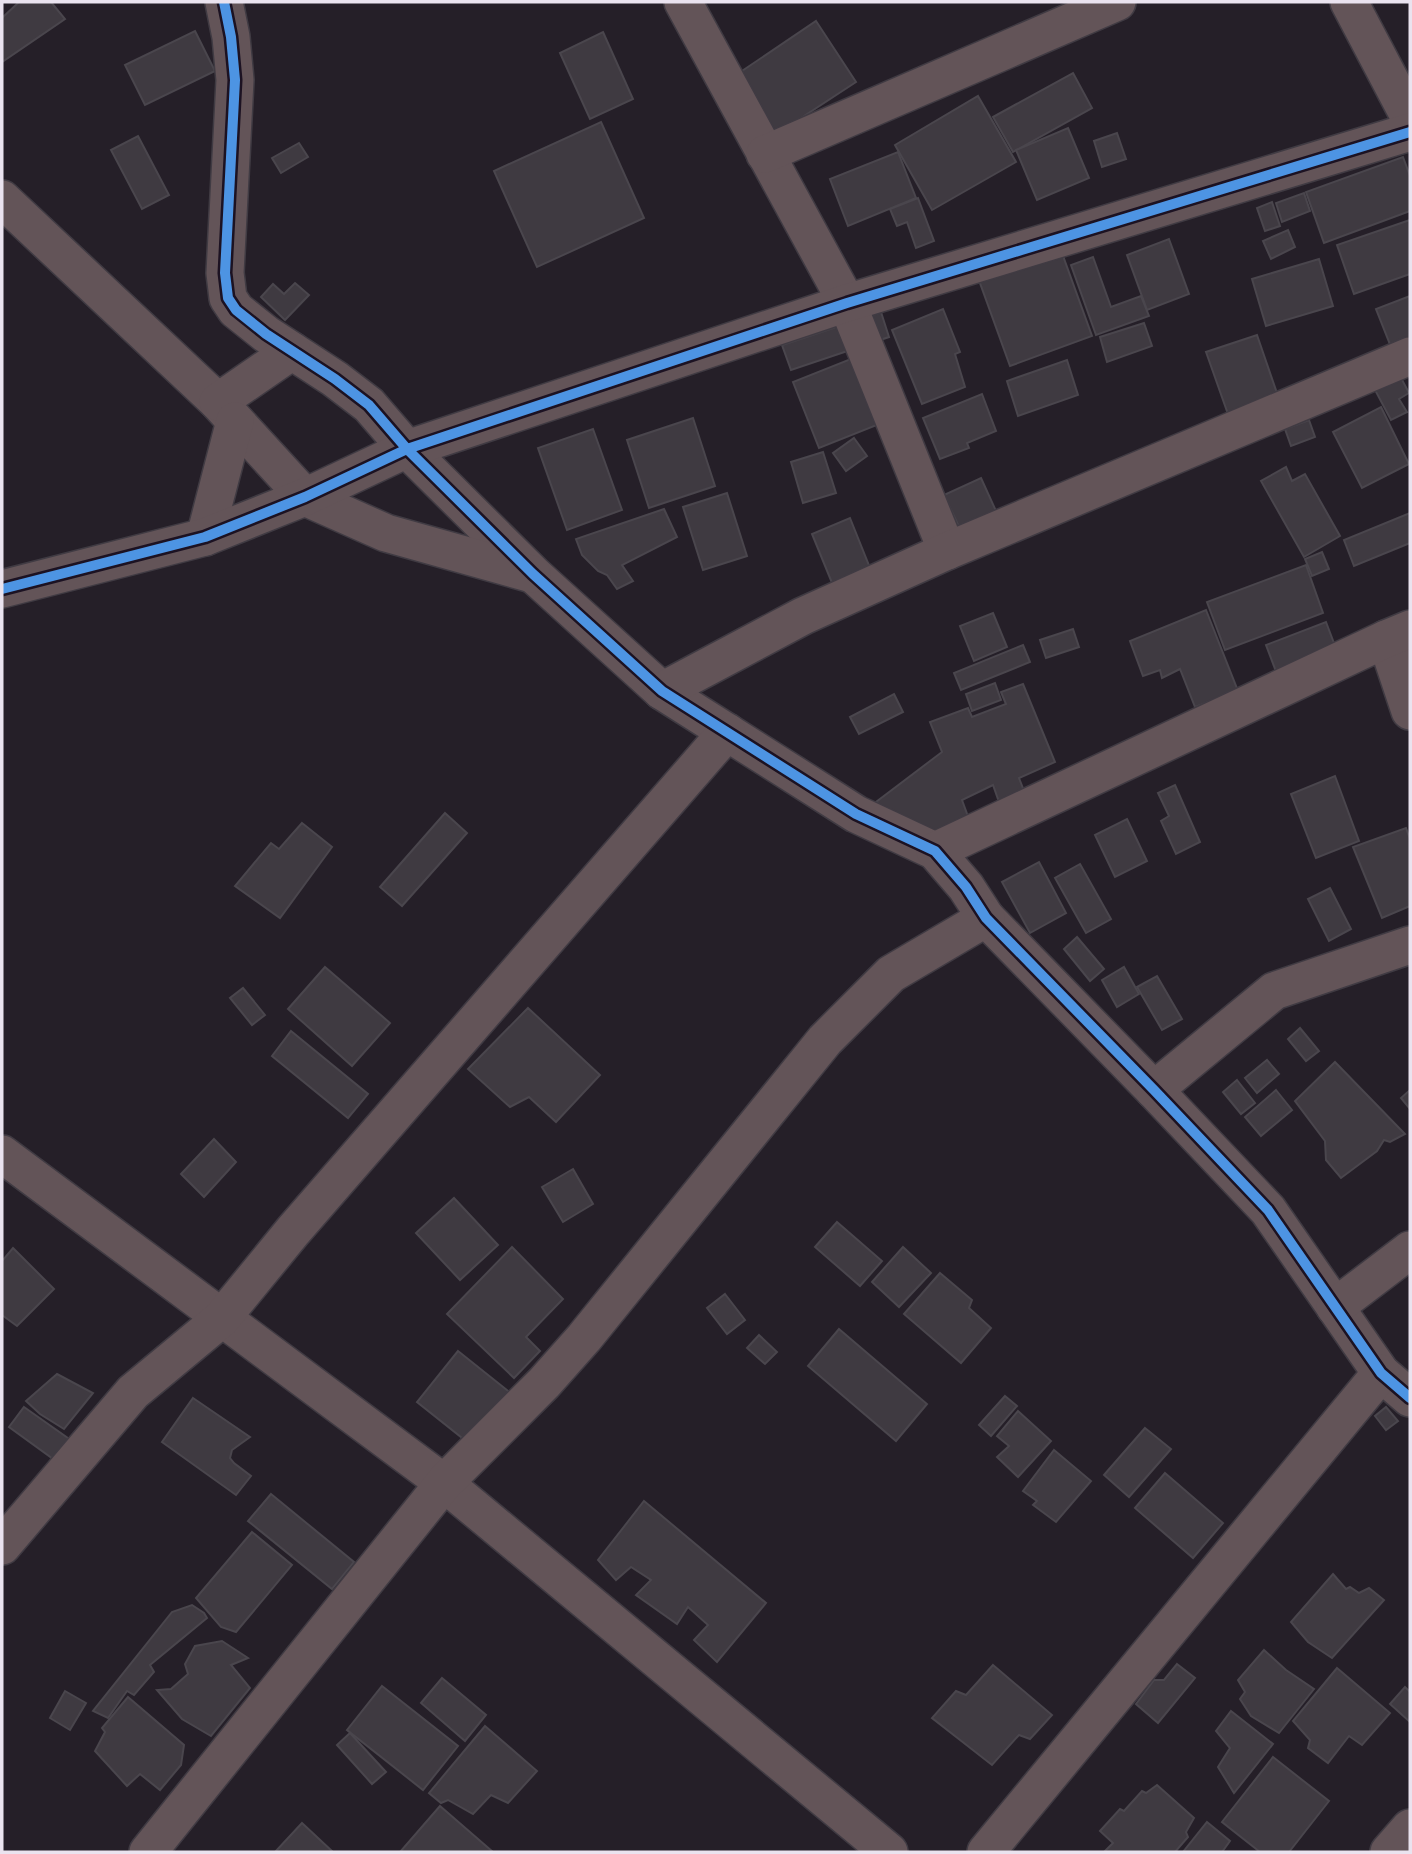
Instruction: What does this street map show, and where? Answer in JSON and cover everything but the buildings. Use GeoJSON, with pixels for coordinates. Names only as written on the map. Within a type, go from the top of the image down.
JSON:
{"type":"FeatureCollection","features":[{"type":"Feature","properties":{"kind":"street"},"geometry":{"type":"LineString","coordinates":[[224,2],[235,80],[225,274],[228,298],[236,310],[369,405],[407,449],[533,574],[662,691],[856,814],[935,851],[966,887],[986,918],[1268,1210],[1381,1373],[1410,1398]]}},
{"type":"Feature","properties":{"kind":"street"},"geometry":{"type":"LineString","coordinates":[[683,2],[847,303],[947,551]]}},
{"type":"Feature","properties":{"kind":"street"},"geometry":{"type":"LineString","coordinates":[[765,154],[1117,2]]}},
{"type":"Feature","properties":{"kind":"street"},"geometry":{"type":"LineString","coordinates":[[1349,2],[1410,118]]}},
{"type":"Feature","properties":{"kind":"street"},"geometry":{"type":"LineString","coordinates":[[6,593],[205,537],[305,498],[407,449],[847,303],[1410,132]]}},
{"type":"Feature","properties":{"kind":"street"},"geometry":{"type":"LineString","coordinates":[[2,199],[227,412],[305,498],[386,533],[533,574]]}},
{"type":"Feature","properties":{"kind":"street"},"geometry":{"type":"LineString","coordinates":[[205,537],[227,412],[292,351]]}},
{"type":"Feature","properties":{"kind":"street"},"geometry":{"type":"LineString","coordinates":[[662,691],[803,616],[947,551],[1410,356]]}},
{"type":"Feature","properties":{"kind":"street"},"geometry":{"type":"LineString","coordinates":[[935,851],[1398,634],[1410,711]]}},
{"type":"Feature","properties":{"kind":"street"},"geometry":{"type":"LineString","coordinates":[[2,1546],[133,1392],[221,1319],[293,1231],[727,733]]}},
{"type":"Feature","properties":{"kind":"street"},"geometry":{"type":"LineString","coordinates":[[148,1852],[444,1483],[544,1383],[584,1338],[825,1040],[891,974],[986,918]]}},
{"type":"Feature","properties":{"kind":"street"},"geometry":{"type":"LineString","coordinates":[[1154,1090],[1275,991],[1410,946]]}},
{"type":"Feature","properties":{"kind":"street"},"geometry":{"type":"LineString","coordinates":[[2,1154],[444,1483],[889,1852]]}},
{"type":"Feature","properties":{"kind":"street"},"geometry":{"type":"LineString","coordinates":[[1335,1307],[1410,1250]]}},
{"type":"Feature","properties":{"kind":"street"},"geometry":{"type":"LineString","coordinates":[[986,1852],[1381,1373]]}},
{"type":"Feature","properties":{"kind":"street"},"geometry":{"type":"LineString","coordinates":[[1389,1852],[1410,1828]]}},
{"type":"Feature","properties":{"kind":"cycle path"},"geometry":{"type":"LineString","coordinates":[[224,2],[235,80],[225,273],[228,298],[236,310],[369,405],[407,449],[533,574],[662,691],[856,814],[935,851],[966,887],[986,918],[1268,1210],[1381,1373],[1410,1398]]}},
{"type":"Feature","properties":{"kind":"cycle path"},"geometry":{"type":"LineString","coordinates":[[2,589],[205,537],[305,497],[407,449],[847,303],[1410,132]]}}]}
